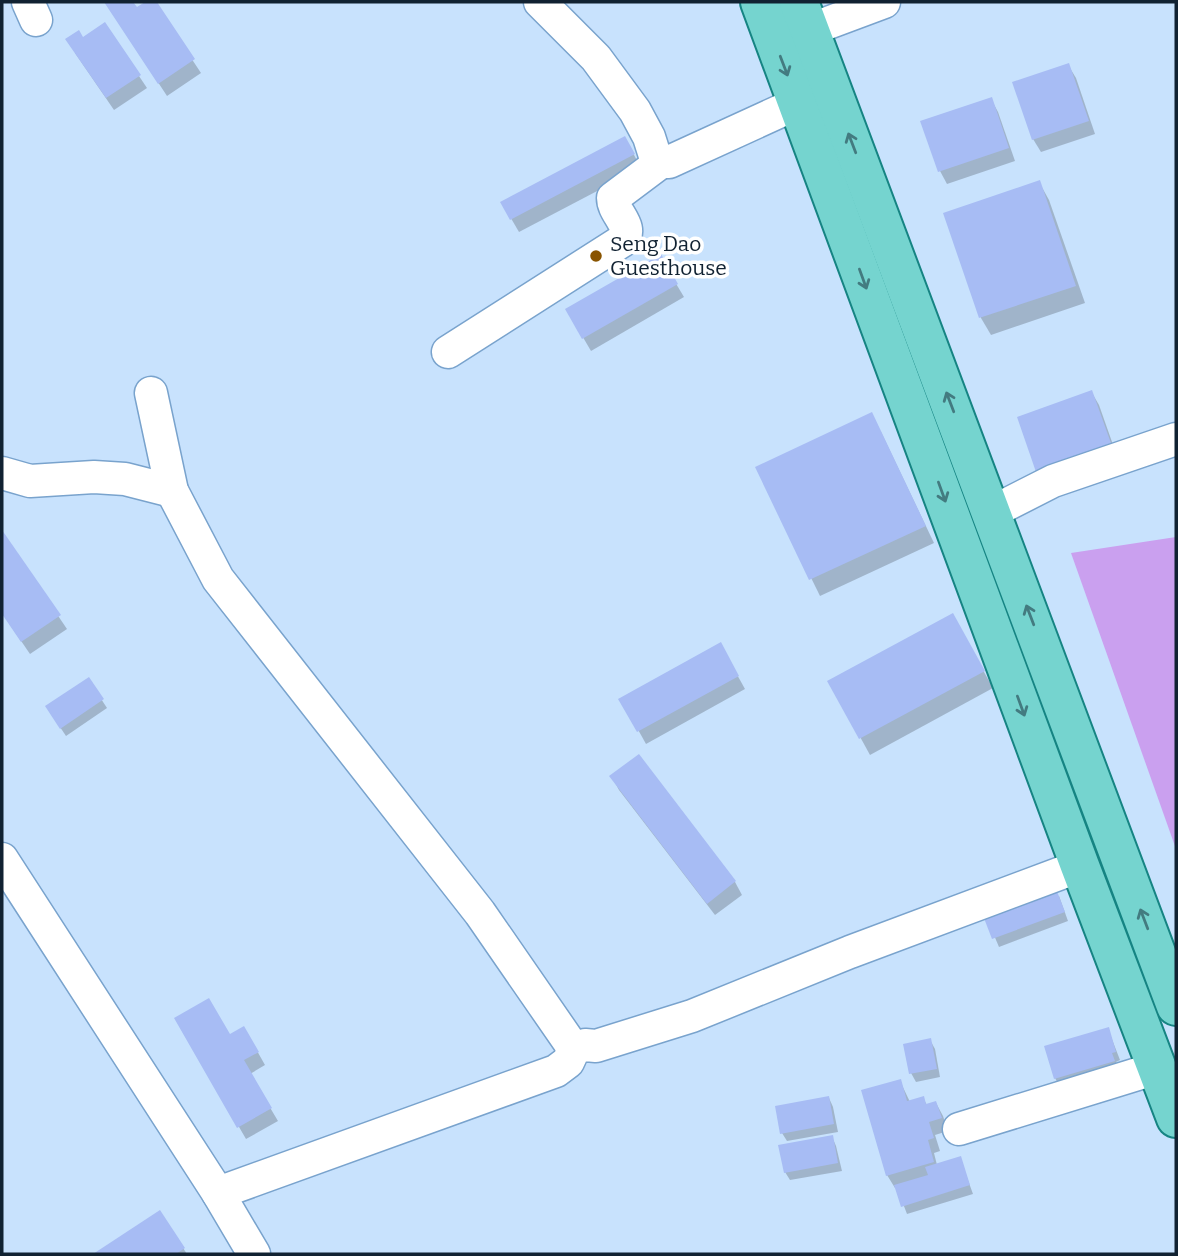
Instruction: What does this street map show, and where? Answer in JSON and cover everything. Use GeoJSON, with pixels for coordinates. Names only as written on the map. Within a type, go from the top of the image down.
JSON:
{"type":"FeatureCollection","features":[{"type":"Feature","properties":{"kind":"main road"},"geometry":{"type":"LineString","coordinates":[[760,2],[1176,1118]]}},
{"type":"Feature","properties":{"kind":"main road"},"geometry":{"type":"LineString","coordinates":[[804,16],[992,512],[1169,967],[1176,1006]]}},
{"type":"Feature","properties":{"kind":"main road"},"geometry":{"type":"LineString","coordinates":[[834,202],[868,187]]}},
{"type":"Feature","properties":{"kind":"street"},"geometry":{"type":"LineString","coordinates":[[540,2],[604,68],[635,111],[649,137],[654,156],[661,162]]}},
{"type":"Feature","properties":{"kind":"street"},"geometry":{"type":"LineString","coordinates":[[804,16],[884,2]]}},
{"type":"Feature","properties":{"kind":"street"},"geometry":{"type":"LineString","coordinates":[[448,352],[622,241],[627,228],[613,204],[613,198],[661,162],[669,162],[798,103]]}},
{"type":"Feature","properties":{"kind":"street"},"geometry":{"type":"LineString","coordinates":[[151,393],[172,491],[218,579],[480,913],[575,1048]]}},
{"type":"Feature","properties":{"kind":"street"},"geometry":{"type":"LineString","coordinates":[[992,512],[1053,481],[1176,439]]}},
{"type":"Feature","properties":{"kind":"street"},"geometry":{"type":"LineString","coordinates":[[2,473],[30,481],[94,477],[125,479],[172,491]]}},
{"type":"Feature","properties":{"kind":"street"},"geometry":{"type":"LineString","coordinates":[[2,859],[218,1192],[254,1254]]}},
{"type":"Feature","properties":{"kind":"street"},"geometry":{"type":"LineString","coordinates":[[218,1192],[556,1071],[568,1062],[575,1048],[596,1046],[692,1016],[850,952],[1080,866]]}},
{"type":"Feature","properties":{"kind":"street"},"geometry":{"type":"LineString","coordinates":[[959,1129],[1157,1068]]}},
{"type":"Feature","properties":{"kind":"shaded area"},"geometry":{"type":"Polygon","coordinates":[[[1176,537],[1176,849],[1071,553],[1176,537]]]}},
{"type":"Feature","properties":{"kind":"building"},"geometry":{"type":"Polygon","coordinates":[[[104,2],[133,2],[137,7],[145,2],[157,2],[195,59],[158,84],[104,2]]]}},
{"type":"Feature","properties":{"kind":"building"},"geometry":{"type":"Polygon","coordinates":[[[105,22],[141,75],[106,98],[65,39],[79,30],[83,37],[105,22]]]}},
{"type":"Feature","properties":{"kind":"building"},"geometry":{"type":"Polygon","coordinates":[[[1069,63],[1089,121],[1032,140],[1012,82],[1069,63]]]}},
{"type":"Feature","properties":{"kind":"building"},"geometry":{"type":"Polygon","coordinates":[[[992,97],[1009,148],[938,172],[920,121],[992,97]]]}},
{"type":"Feature","properties":{"kind":"building"},"geometry":{"type":"Polygon","coordinates":[[[625,136],[635,154],[510,220],[500,202],[625,136]]]}},
{"type":"Feature","properties":{"kind":"building"},"geometry":{"type":"Polygon","coordinates":[[[1040,180],[1076,286],[979,318],[943,213],[1040,180]]]}},
{"type":"Feature","properties":{"kind":"building"},"geometry":{"type":"Polygon","coordinates":[[[661,254],[678,284],[582,339],[565,309],[661,254]]]}},
{"type":"Feature","properties":{"kind":"building"},"geometry":{"type":"Polygon","coordinates":[[[1092,390],[1112,446],[1036,472],[1017,417],[1092,390]]]}},
{"type":"Feature","properties":{"kind":"building"},"geometry":{"type":"Polygon","coordinates":[[[872,412],[926,526],[809,580],[755,467],[872,412]]]}},
{"type":"Feature","properties":{"kind":"building"},"geometry":{"type":"Polygon","coordinates":[[[2,530],[61,615],[21,642],[2,614],[2,530]]]}},
{"type":"Feature","properties":{"kind":"building"},"geometry":{"type":"Polygon","coordinates":[[[953,613],[985,671],[859,739],[827,681],[953,613]]]}},
{"type":"Feature","properties":{"kind":"building"},"geometry":{"type":"Polygon","coordinates":[[[721,642],[739,676],[637,732],[618,699],[721,642]]]}},
{"type":"Feature","properties":{"kind":"building"},"geometry":{"type":"Polygon","coordinates":[[[89,677],[104,699],[60,729],[45,706],[89,677]]]}},
{"type":"Feature","properties":{"kind":"building"},"geometry":{"type":"Polygon","coordinates":[[[639,754],[736,881],[707,904],[609,776],[639,754]]]}},
{"type":"Feature","properties":{"kind":"building"},"geometry":{"type":"Polygon","coordinates":[[[1055,886],[1065,912],[992,939],[982,913],[1055,886]]]}},
{"type":"Feature","properties":{"kind":"building"},"geometry":{"type":"Polygon","coordinates":[[[209,998],[230,1034],[244,1026],[259,1052],[244,1060],[272,1108],[237,1128],[174,1018],[209,998]]]}},
{"type":"Feature","properties":{"kind":"building"},"geometry":{"type":"Polygon","coordinates":[[[1109,1027],[1116,1052],[1112,1053],[1115,1061],[1054,1079],[1044,1046],[1109,1027]]]}},
{"type":"Feature","properties":{"kind":"building"},"geometry":{"type":"Polygon","coordinates":[[[931,1038],[937,1069],[909,1074],[903,1044],[931,1038]]]}},
{"type":"Feature","properties":{"kind":"building"},"geometry":{"type":"Polygon","coordinates":[[[901,1079],[907,1101],[924,1096],[926,1104],[936,1101],[942,1118],[929,1122],[934,1138],[928,1140],[934,1162],[886,1176],[861,1090],[901,1079]]]}},
{"type":"Feature","properties":{"kind":"building"},"geometry":{"type":"Polygon","coordinates":[[[829,1096],[834,1124],[780,1134],[775,1106],[829,1096]]]}},
{"type":"Feature","properties":{"kind":"building"},"geometry":{"type":"Polygon","coordinates":[[[833,1135],[838,1163],[784,1173],[778,1145],[833,1135]]]}},
{"type":"Feature","properties":{"kind":"building"},"geometry":{"type":"Polygon","coordinates":[[[961,1156],[970,1185],[901,1207],[894,1185],[928,1175],[925,1167],[961,1156]]]}},
{"type":"Feature","properties":{"kind":"building"},"geometry":{"type":"Polygon","coordinates":[[[160,1210],[185,1248],[176,1254],[93,1254],[160,1210]]]}},
{"type":"Feature","properties":{"kind":"place","name":"Seng Dao Guesthouse"},"geometry":{"type":"Point","coordinates":[596,256]}}]}
